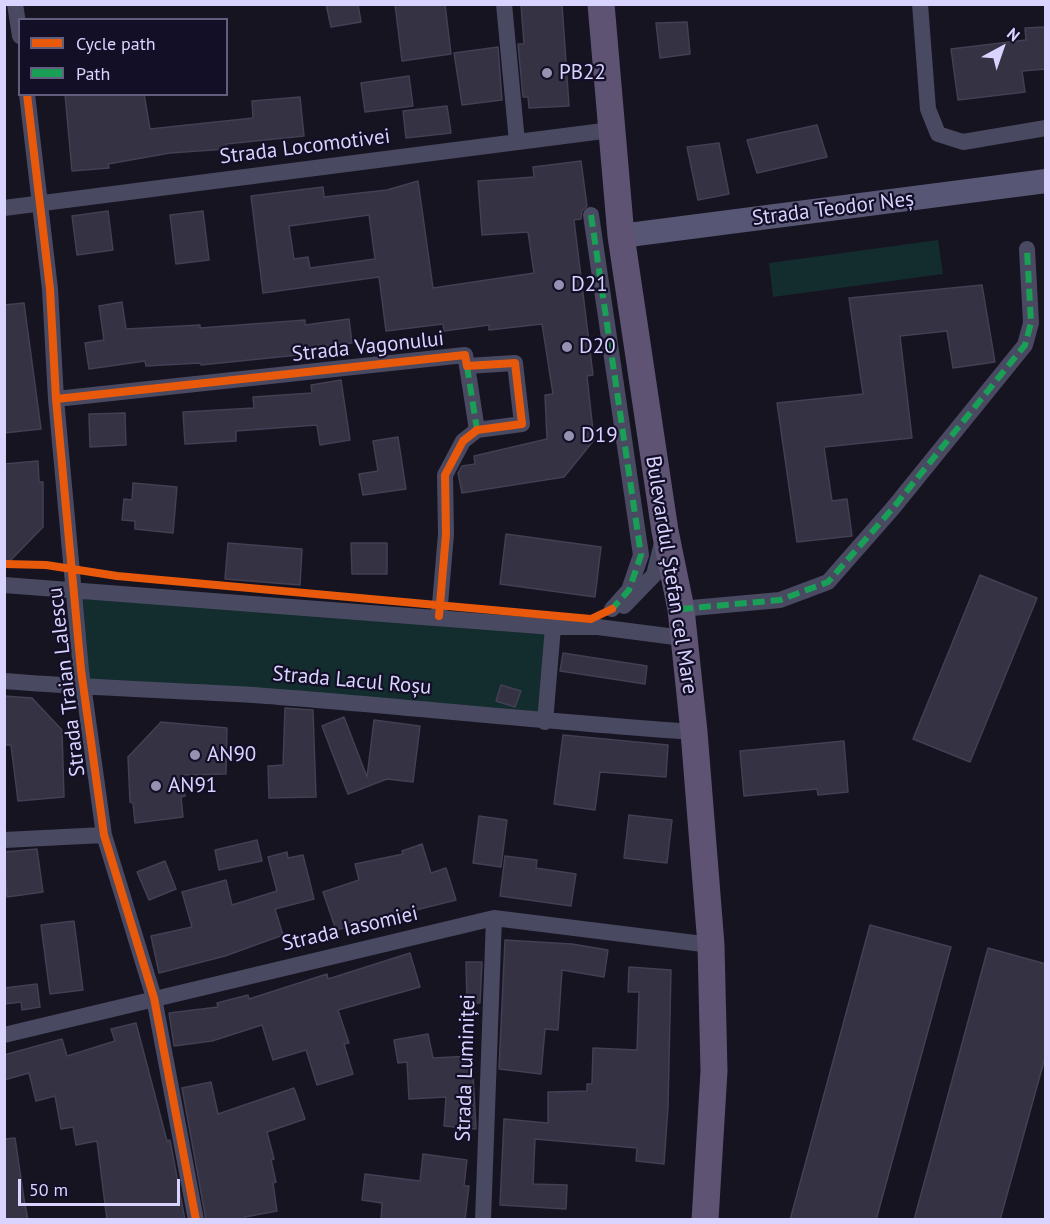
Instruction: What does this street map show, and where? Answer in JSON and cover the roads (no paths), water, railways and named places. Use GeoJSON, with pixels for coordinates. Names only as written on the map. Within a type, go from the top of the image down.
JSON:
{"type":"FeatureCollection","features":[{"type":"Feature","properties":{"kind":"main road","name":"Bulevardul Ștefan cel Mare"},"geometry":{"type":"LineString","coordinates":[[601,4],[621,236],[665,531],[681,609],[694,732],[711,945],[714,1071],[705,1220]]}},
{"type":"Feature","properties":{"kind":"main road","name":"Strada Teodor Neș"},"geometry":{"type":"LineString","coordinates":[[621,236],[1046,181]]}},
{"type":"Feature","properties":{"kind":"street"},"geometry":{"type":"LineString","coordinates":[[4,6],[15,4],[18,23]]}},
{"type":"Feature","properties":{"kind":"street"},"geometry":{"type":"LineString","coordinates":[[504,4],[517,142]]}},
{"type":"Feature","properties":{"kind":"street"},"geometry":{"type":"LineString","coordinates":[[920,4],[928,109],[938,135],[963,142],[1046,128]]}},
{"type":"Feature","properties":{"kind":"street","name":"Strada Traian Lalescu"},"geometry":{"type":"LineString","coordinates":[[27,96],[42,204],[50,289],[56,399],[83,688],[104,835],[154,998],[196,1220]]}},
{"type":"Feature","properties":{"kind":"street","name":"Strada Locomotivei"},"geometry":{"type":"LineString","coordinates":[[4,208],[611,130]]}},
{"type":"Feature","properties":{"kind":"street"},"geometry":{"type":"LineString","coordinates":[[591,215],[641,555],[629,590],[612,609]]}},
{"type":"Feature","properties":{"kind":"street"},"geometry":{"type":"LineString","coordinates":[[681,609],[780,600],[828,582],[878,525],[1025,345],[1031,323],[1027,249]]}},
{"type":"Feature","properties":{"kind":"street","name":"Strada Vagonului"},"geometry":{"type":"LineString","coordinates":[[56,399],[465,355],[477,430],[522,424],[515,363],[467,366]]}},
{"type":"Feature","properties":{"kind":"street"},"geometry":{"type":"LineString","coordinates":[[439,616],[446,534],[445,475],[463,441],[477,430]]}},
{"type":"Feature","properties":{"kind":"street"},"geometry":{"type":"LineString","coordinates":[[598,627],[628,603],[654,575],[665,531]]}},
{"type":"Feature","properties":{"kind":"street"},"geometry":{"type":"LineString","coordinates":[[4,585],[439,616],[553,627],[598,627],[683,638]]}},
{"type":"Feature","properties":{"kind":"street"},"geometry":{"type":"LineString","coordinates":[[545,722],[553,627]]}},
{"type":"Feature","properties":{"kind":"street","name":"Strada Lacul Roșu"},"geometry":{"type":"LineString","coordinates":[[4,681],[83,688],[254,695],[545,722],[694,732]]}},
{"type":"Feature","properties":{"kind":"street"},"geometry":{"type":"LineString","coordinates":[[4,840],[104,835]]}},
{"type":"Feature","properties":{"kind":"street","name":"Strada Iasomiei"},"geometry":{"type":"LineString","coordinates":[[4,1035],[494,918],[711,945]]}},
{"type":"Feature","properties":{"kind":"street","name":"Strada Luminiței"},"geometry":{"type":"LineString","coordinates":[[483,1220],[494,918]]}},
{"type":"Feature","properties":{"kind":"place","name":"PB22"},"geometry":{"type":"Point","coordinates":[547,73]}},
{"type":"Feature","properties":{"kind":"place","name":"D21"},"geometry":{"type":"Point","coordinates":[559,285]}},
{"type":"Feature","properties":{"kind":"place","name":"D20"},"geometry":{"type":"Point","coordinates":[567,347]}},
{"type":"Feature","properties":{"kind":"place","name":"D19"},"geometry":{"type":"Point","coordinates":[569,436]}},
{"type":"Feature","properties":{"kind":"place","name":"AN90"},"geometry":{"type":"Point","coordinates":[195,755]}},
{"type":"Feature","properties":{"kind":"place","name":"AN91"},"geometry":{"type":"Point","coordinates":[156,786]}}]}
